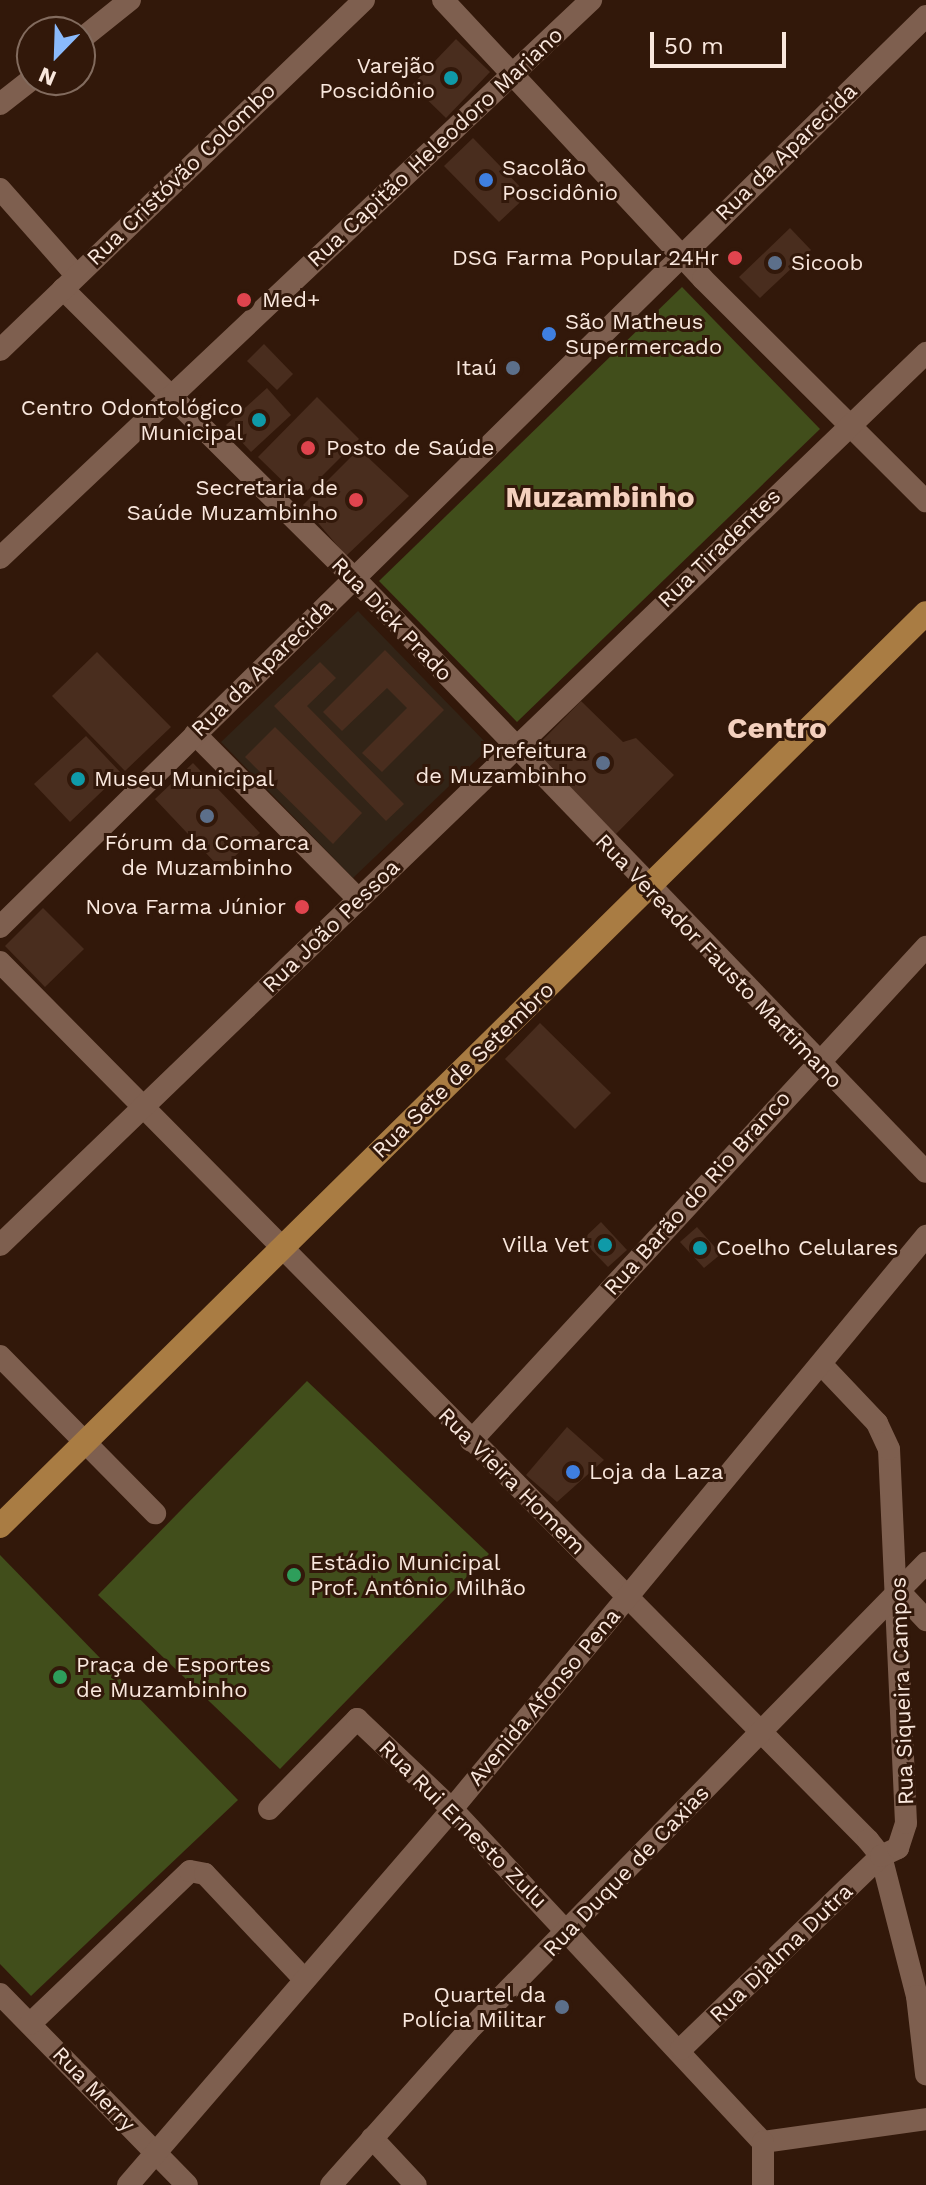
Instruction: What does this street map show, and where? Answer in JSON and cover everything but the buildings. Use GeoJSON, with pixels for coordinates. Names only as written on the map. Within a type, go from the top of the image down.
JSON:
{"type":"FeatureCollection","features":[{"type":"Feature","properties":{"kind":"main road","name":"Rua Sete de Setembro"},"geometry":{"type":"LineString","coordinates":[[0,1526],[926,613]]}},
{"type":"Feature","properties":{"kind":"street"},"geometry":{"type":"LineString","coordinates":[[96,27],[130,0]]}},
{"type":"Feature","properties":{"kind":"street","name":"Rua Cristóvão Colombo"},"geometry":{"type":"LineString","coordinates":[[0,350],[364,0]]}},
{"type":"Feature","properties":{"kind":"street"},"geometry":{"type":"LineString","coordinates":[[443,0],[515,72],[684,258],[837,417],[850,421],[926,501]]}},
{"type":"Feature","properties":{"kind":"street","name":"Rua Capitão Heleodoro Mariano"},"geometry":{"type":"LineString","coordinates":[[0,558],[169,395],[591,0]]}},
{"type":"Feature","properties":{"kind":"street","name":"Rua da Aparecida"},"geometry":{"type":"LineString","coordinates":[[0,927],[684,258],[926,16]]}},
{"type":"Feature","properties":{"kind":"street"},"geometry":{"type":"LineString","coordinates":[[0,104],[16,92]]}},
{"type":"Feature","properties":{"kind":"street","name":"Rua Dick Prado"},"geometry":{"type":"LineString","coordinates":[[0,189],[69,282],[169,395],[355,579],[515,747]]}},
{"type":"Feature","properties":{"kind":"street","name":"Rua Tiradentes"},"geometry":{"type":"LineString","coordinates":[[515,747],[850,421],[926,353]]}},
{"type":"Feature","properties":{"kind":"street"},"geometry":{"type":"LineString","coordinates":[[195,734],[359,900]]}},
{"type":"Feature","properties":{"kind":"street","name":"Rua Vereador Fausto Martimano"},"geometry":{"type":"LineString","coordinates":[[515,747],[815,1063],[926,1172]]}},
{"type":"Feature","properties":{"kind":"street","name":"Rua João Pessoa"},"geometry":{"type":"LineString","coordinates":[[0,1245],[515,747]]}},
{"type":"Feature","properties":{"kind":"street","name":"Rua Barão do Rio Branco"},"geometry":{"type":"LineString","coordinates":[[471,1441],[815,1063],[926,947]]}},
{"type":"Feature","properties":{"kind":"street","name":"Rua Vieira Homem"},"geometry":{"type":"LineString","coordinates":[[0,962],[145,1104],[471,1441],[763,1730],[881,1856]]}},
{"type":"Feature","properties":{"kind":"street","name":"Avenida Afonso Pena"},"geometry":{"type":"LineString","coordinates":[[128,2185],[159,2156],[303,1978],[452,1809],[926,1236]]}},
{"type":"Feature","properties":{"kind":"street"},"geometry":{"type":"LineString","coordinates":[[0,1356],[155,1513]]}},
{"type":"Feature","properties":{"kind":"street","name":"Rua Siqueira Campos"},"geometry":{"type":"LineString","coordinates":[[821,1364],[877,1423],[889,1449],[899,1591],[906,1823],[898,1848],[881,1856]]}},
{"type":"Feature","properties":{"kind":"street","name":"Rua Duque de Caxias"},"geometry":{"type":"LineString","coordinates":[[331,2185],[568,1932],[926,1563]]}},
{"type":"Feature","properties":{"kind":"street"},"geometry":{"type":"LineString","coordinates":[[899,1591],[926,1620]]}},
{"type":"Feature","properties":{"kind":"street","name":"Rua Rui Ernesto Zulu"},"geometry":{"type":"LineString","coordinates":[[269,1809],[357,1719],[452,1809],[681,2049],[763,2142]]}},
{"type":"Feature","properties":{"kind":"street"},"geometry":{"type":"LineString","coordinates":[[881,1856],[917,1996],[926,2074]]}},
{"type":"Feature","properties":{"kind":"street","name":"Rua Djalma Dutra"},"geometry":{"type":"LineString","coordinates":[[681,2049],[881,1856]]}},
{"type":"Feature","properties":{"kind":"street"},"geometry":{"type":"LineString","coordinates":[[30,2024],[174,1881],[190,1871],[205,1874],[303,1978]]}},
{"type":"Feature","properties":{"kind":"street","name":"Rua Merry"},"geometry":{"type":"LineString","coordinates":[[0,1994],[187,2185]]}},
{"type":"Feature","properties":{"kind":"street"},"geometry":{"type":"LineString","coordinates":[[763,2185],[763,2142],[926,2119]]}},
{"type":"Feature","properties":{"kind":"street"},"geometry":{"type":"LineString","coordinates":[[372,2138],[416,2185]]}},
{"type":"Feature","properties":{"kind":"shaded area"},"geometry":{"type":"Polygon","coordinates":[[[358,611],[490,747],[353,878],[221,742],[358,611]]]}},
{"type":"Feature","properties":{"kind":"green space"},"geometry":{"type":"Polygon","coordinates":[[[682,287],[820,429],[517,722],[379,581],[682,287]]]}},
{"type":"Feature","properties":{"kind":"green space","name":"Estádio Municipal Prof. Antônio Milhão"},"geometry":{"type":"Polygon","coordinates":[[[307,1381],[489,1554],[280,1769],[98,1595],[307,1381]]]}},
{"type":"Feature","properties":{"kind":"green space","name":"Praça de Esportes de Muzambinho"},"geometry":{"type":"Polygon","coordinates":[[[0,1555],[238,1800],[31,1996],[0,1964],[0,1555]]]}},
{"type":"Feature","properties":{"kind":"place","name":"Varejão Poscidônio"},"geometry":{"type":"Point","coordinates":[451,78]}},
{"type":"Feature","properties":{"kind":"place","name":"Sacolão Poscidônio"},"geometry":{"type":"Point","coordinates":[486,180]}},
{"type":"Feature","properties":{"kind":"place","name":"DSG Farma Popular 24Hr"},"geometry":{"type":"Point","coordinates":[735,258]}},
{"type":"Feature","properties":{"kind":"place","name":"Sicoob"},"geometry":{"type":"Point","coordinates":[775,263]}},
{"type":"Feature","properties":{"kind":"place","name":"Med+"},"geometry":{"type":"Point","coordinates":[244,300]}},
{"type":"Feature","properties":{"kind":"place","name":"São Matheus Supermercado"},"geometry":{"type":"Point","coordinates":[549,334]}},
{"type":"Feature","properties":{"kind":"place","name":"Itaú"},"geometry":{"type":"Point","coordinates":[513,368]}},
{"type":"Feature","properties":{"kind":"place","name":"Centro Odontológico Municipal"},"geometry":{"type":"Point","coordinates":[259,420]}},
{"type":"Feature","properties":{"kind":"place","name":"Posto de Saúde"},"geometry":{"type":"Point","coordinates":[308,448]}},
{"type":"Feature","properties":{"kind":"place","name":"Secretaria de Saúde Muzambinho"},"geometry":{"type":"Point","coordinates":[356,500]}},
{"type":"Feature","properties":{"kind":"place","name":"Prefeitura de Muzambinho"},"geometry":{"type":"Point","coordinates":[603,763]}},
{"type":"Feature","properties":{"kind":"place","name":"Museu Municipal"},"geometry":{"type":"Point","coordinates":[78,779]}},
{"type":"Feature","properties":{"kind":"place","name":"Fórum da Comarca de Muzambinho"},"geometry":{"type":"Point","coordinates":[207,816]}},
{"type":"Feature","properties":{"kind":"place","name":"Nova Farma Júnior"},"geometry":{"type":"Point","coordinates":[302,907]}},
{"type":"Feature","properties":{"kind":"place","name":"Villa Vet"},"geometry":{"type":"Point","coordinates":[605,1245]}},
{"type":"Feature","properties":{"kind":"place","name":"Coelho Celulares"},"geometry":{"type":"Point","coordinates":[700,1248]}},
{"type":"Feature","properties":{"kind":"place","name":"Loja da Laza"},"geometry":{"type":"Point","coordinates":[573,1472]}},
{"type":"Feature","properties":{"kind":"place","name":"Estádio Municipal Prof. Antônio Milhão"},"geometry":{"type":"Point","coordinates":[294,1575]}},
{"type":"Feature","properties":{"kind":"place","name":"Praça de Esportes de Muzambinho"},"geometry":{"type":"Point","coordinates":[60,1677]}},
{"type":"Feature","properties":{"kind":"place","name":"Quartel da Polícia Militar"},"geometry":{"type":"Point","coordinates":[562,2007]}},
{"type":"Feature","properties":{"kind":"district","name":"Muzambinho"},"geometry":{"type":"Point","coordinates":[600,497]}},
{"type":"Feature","properties":{"kind":"district","name":"Centro"},"geometry":{"type":"Point","coordinates":[777,728]}}]}
